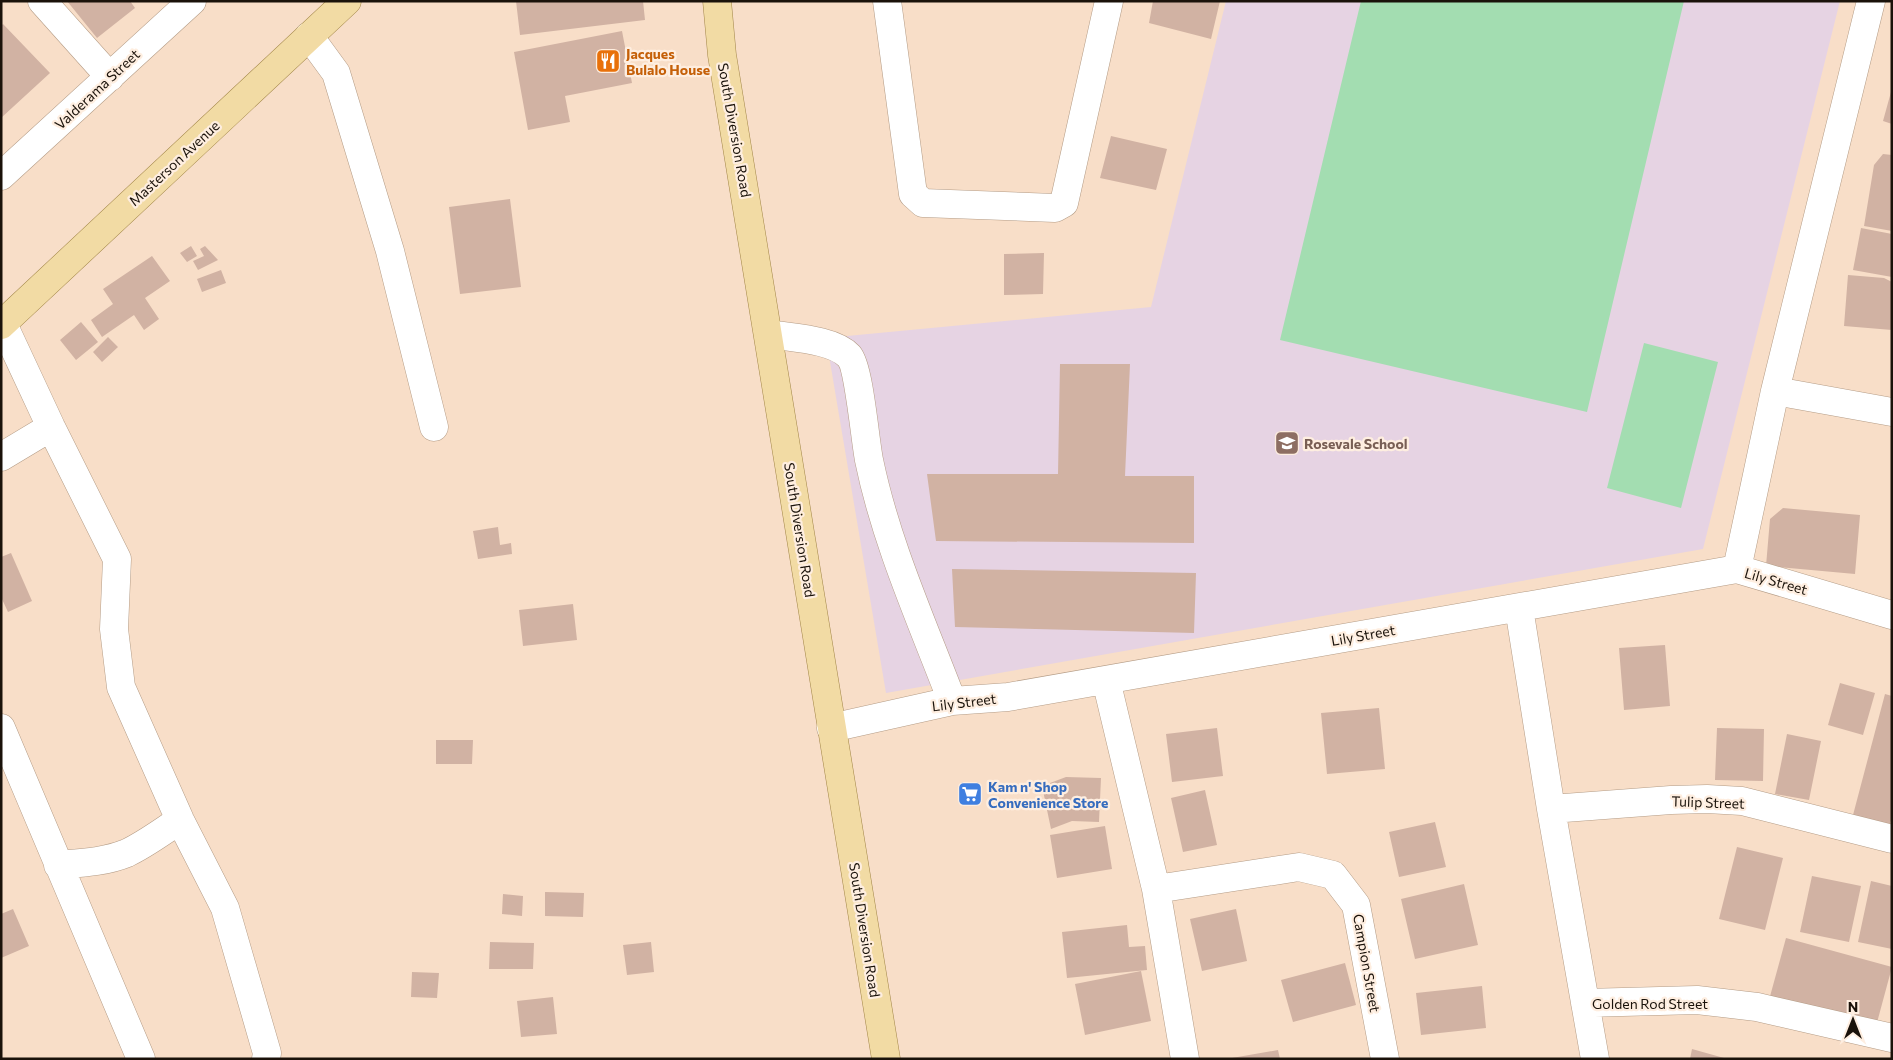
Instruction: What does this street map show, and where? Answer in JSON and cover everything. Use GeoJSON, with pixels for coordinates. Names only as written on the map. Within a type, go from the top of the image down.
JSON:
{"type":"FeatureCollection","features":[{"type":"Feature","properties":{"kind":"main road","name":"Masterson Avenue"},"geometry":{"type":"LineString","coordinates":[[2,324],[346,1]]}},
{"type":"Feature","properties":{"kind":"main road","name":"South Diversion Road"},"geometry":{"type":"LineString","coordinates":[[717,1],[722,55],[886,1059]]}},
{"type":"Feature","properties":{"kind":"street"},"geometry":{"type":"LineString","coordinates":[[42,1],[110,77]]}},
{"type":"Feature","properties":{"kind":"street","name":"Valderama Street"},"geometry":{"type":"LineString","coordinates":[[1,176],[192,1]]}},
{"type":"Feature","properties":{"kind":"street"},"geometry":{"type":"LineString","coordinates":[[887,1],[913,194],[923,203],[1055,208],[1064,203],[1109,1]]}},
{"type":"Feature","properties":{"kind":"street"},"geometry":{"type":"LineString","coordinates":[[1737,569],[1775,391],[1871,1]]}},
{"type":"Feature","properties":{"kind":"street"},"geometry":{"type":"LineString","coordinates":[[309,36],[336,73],[390,251],[434,427]]}},
{"type":"Feature","properties":{"kind":"street"},"geometry":{"type":"LineString","coordinates":[[2,324],[117,559],[114,629],[122,687],[180,820],[225,908],[267,1053],[266,1059]]}},
{"type":"Feature","properties":{"kind":"street"},"geometry":{"type":"LineString","coordinates":[[769,334],[834,345],[850,357],[857,380],[864,437],[875,487],[893,544],[952,702]]}},
{"type":"Feature","properties":{"kind":"street"},"geometry":{"type":"LineString","coordinates":[[1775,391],[1892,412]]}},
{"type":"Feature","properties":{"kind":"street"},"geometry":{"type":"LineString","coordinates":[[1,457],[51,427]]}},
{"type":"Feature","properties":{"kind":"street","name":"Lily Street"},"geometry":{"type":"LineString","coordinates":[[831,728],[952,702],[1008,697],[1737,569],[1892,615]]}},
{"type":"Feature","properties":{"kind":"street"},"geometry":{"type":"LineString","coordinates":[[1519,608],[1551,809],[1595,1059]]}},
{"type":"Feature","properties":{"kind":"street"},"geometry":{"type":"LineString","coordinates":[[1106,680],[1156,889],[1185,1059]]}},
{"type":"Feature","properties":{"kind":"street"},"geometry":{"type":"LineString","coordinates":[[1,728],[141,1059]]}},
{"type":"Feature","properties":{"kind":"street","name":"Tulip Street"},"geometry":{"type":"LineString","coordinates":[[1551,809],[1671,800],[1742,801],[1892,839]]}},
{"type":"Feature","properties":{"kind":"street"},"geometry":{"type":"LineString","coordinates":[[58,865],[92,863],[126,853],[180,820]]}},
{"type":"Feature","properties":{"kind":"street","name":"Campion Street"},"geometry":{"type":"LineString","coordinates":[[1156,889],[1299,868],[1333,875],[1356,905],[1385,1059]]}},
{"type":"Feature","properties":{"kind":"street","name":"Golden Rod Street"},"geometry":{"type":"LineString","coordinates":[[1585,1004],[1697,1000],[1757,1007],[1892,1038]]}},
{"type":"Feature","properties":{"kind":"shaded area","name":"Rosevale School"},"geometry":{"type":"Polygon","coordinates":[[[1226,1],[1840,1],[1703,549],[886,693],[826,338],[1151,307],[1226,1]]]}},
{"type":"Feature","properties":{"kind":"green space"},"geometry":{"type":"Polygon","coordinates":[[[1361,1],[1684,1],[1587,412],[1280,340],[1361,1]]]}},
{"type":"Feature","properties":{"kind":"green space"},"geometry":{"type":"Polygon","coordinates":[[[1644,343],[1718,362],[1681,508],[1607,488],[1644,343]]]}},
{"type":"Feature","properties":{"kind":"building"},"geometry":{"type":"Polygon","coordinates":[[[67,1],[130,1],[135,8],[97,38],[67,1]]]}},
{"type":"Feature","properties":{"kind":"building"},"geometry":{"type":"Polygon","coordinates":[[[516,1],[643,1],[645,20],[520,35],[516,1]]]}},
{"type":"Feature","properties":{"kind":"building"},"geometry":{"type":"Polygon","coordinates":[[[1153,1],[1220,1],[1211,39],[1149,23],[1153,1]]]}},
{"type":"Feature","properties":{"kind":"building"},"geometry":{"type":"Polygon","coordinates":[[[3,24],[50,73],[1,118],[1,26],[3,24]]]}},
{"type":"Feature","properties":{"kind":"building"},"geometry":{"type":"Polygon","coordinates":[[[622,31],[632,83],[565,96],[570,122],[528,130],[514,52],[622,31]]]}},
{"type":"Feature","properties":{"kind":"building"},"geometry":{"type":"Polygon","coordinates":[[[1892,93],[1892,124],[1883,121],[1892,93]]]}},
{"type":"Feature","properties":{"kind":"building"},"geometry":{"type":"Polygon","coordinates":[[[1111,136],[1167,149],[1156,190],[1100,178],[1111,136]]]}},
{"type":"Feature","properties":{"kind":"building"},"geometry":{"type":"Polygon","coordinates":[[[1883,154],[1892,155],[1892,231],[1864,226],[1874,165],[1883,154]]]}},
{"type":"Feature","properties":{"kind":"building"},"geometry":{"type":"Polygon","coordinates":[[[510,199],[521,287],[460,294],[449,207],[510,199]]]}},
{"type":"Feature","properties":{"kind":"building"},"geometry":{"type":"Polygon","coordinates":[[[1861,228],[1892,234],[1892,277],[1853,270],[1861,228]]]}},
{"type":"Feature","properties":{"kind":"building"},"geometry":{"type":"Polygon","coordinates":[[[191,246],[197,256],[187,262],[180,253],[191,246]]]}},
{"type":"Feature","properties":{"kind":"building"},"geometry":{"type":"Polygon","coordinates":[[[205,246],[218,260],[198,270],[193,261],[204,256],[200,249],[205,246]]]}},
{"type":"Feature","properties":{"kind":"building"},"geometry":{"type":"Polygon","coordinates":[[[1044,253],[1043,294],[1004,295],[1004,254],[1044,253]]]}},
{"type":"Feature","properties":{"kind":"building"},"geometry":{"type":"Polygon","coordinates":[[[152,256],[170,281],[145,298],[159,319],[144,330],[134,315],[102,337],[91,320],[113,304],[103,289],[152,256]]]}},
{"type":"Feature","properties":{"kind":"building"},"geometry":{"type":"Polygon","coordinates":[[[221,270],[226,283],[202,292],[197,279],[221,270]]]}},
{"type":"Feature","properties":{"kind":"building"},"geometry":{"type":"Polygon","coordinates":[[[1848,275],[1884,278],[1892,282],[1892,330],[1844,326],[1848,275]]]}},
{"type":"Feature","properties":{"kind":"building"},"geometry":{"type":"Polygon","coordinates":[[[81,322],[98,342],[76,360],[60,340],[81,322]]]}},
{"type":"Feature","properties":{"kind":"building"},"geometry":{"type":"Polygon","coordinates":[[[108,337],[118,347],[102,362],[93,352],[108,337]]]}},
{"type":"Feature","properties":{"kind":"building"},"geometry":{"type":"Polygon","coordinates":[[[1060,364],[1130,364],[1125,476],[1194,476],[1194,543],[936,541],[927,474],[1058,474],[1060,364]]]}},
{"type":"Feature","properties":{"kind":"building"},"geometry":{"type":"Polygon","coordinates":[[[1783,508],[1860,515],[1855,574],[1766,566],[1770,519],[1783,508]]]}},
{"type":"Feature","properties":{"kind":"building"},"geometry":{"type":"Polygon","coordinates":[[[498,527],[500,545],[511,543],[512,554],[478,559],[473,531],[498,527]]]}},
{"type":"Feature","properties":{"kind":"building"},"geometry":{"type":"Polygon","coordinates":[[[11,553],[32,601],[8,612],[1,597],[1,557],[11,553]]]}},
{"type":"Feature","properties":{"kind":"building"},"geometry":{"type":"Polygon","coordinates":[[[952,569],[1196,573],[1194,633],[955,627],[952,569]]]}},
{"type":"Feature","properties":{"kind":"building"},"geometry":{"type":"Polygon","coordinates":[[[573,604],[577,640],[523,646],[519,610],[573,604]]]}},
{"type":"Feature","properties":{"kind":"building"},"geometry":{"type":"Polygon","coordinates":[[[1665,645],[1670,706],[1624,710],[1619,648],[1665,645]]]}},
{"type":"Feature","properties":{"kind":"building"},"geometry":{"type":"Polygon","coordinates":[[[1840,683],[1875,693],[1863,735],[1828,725],[1840,683]]]}},
{"type":"Feature","properties":{"kind":"building"},"geometry":{"type":"Polygon","coordinates":[[[1885,694],[1892,696],[1892,817],[1890,824],[1853,815],[1885,694]]]}},
{"type":"Feature","properties":{"kind":"building"},"geometry":{"type":"Polygon","coordinates":[[[1379,708],[1385,769],[1327,774],[1321,713],[1379,708]]]}},
{"type":"Feature","properties":{"kind":"building"},"geometry":{"type":"Polygon","coordinates":[[[1217,728],[1223,776],[1172,782],[1166,734],[1217,728]]]}},
{"type":"Feature","properties":{"kind":"building"},"geometry":{"type":"Polygon","coordinates":[[[1717,728],[1764,729],[1763,781],[1715,780],[1717,728]]]}},
{"type":"Feature","properties":{"kind":"building"},"geometry":{"type":"Polygon","coordinates":[[[1787,734],[1821,741],[1809,800],[1775,794],[1787,734]]]}},
{"type":"Feature","properties":{"kind":"building"},"geometry":{"type":"Polygon","coordinates":[[[436,740],[473,740],[472,764],[436,764],[436,740]]]}},
{"type":"Feature","properties":{"kind":"building"},"geometry":{"type":"Polygon","coordinates":[[[1066,777],[1101,778],[1099,822],[1072,821],[1051,829],[1042,786],[1066,777]]]}},
{"type":"Feature","properties":{"kind":"building"},"geometry":{"type":"Polygon","coordinates":[[[1205,790],[1217,845],[1183,852],[1171,798],[1205,790]]]}},
{"type":"Feature","properties":{"kind":"building"},"geometry":{"type":"Polygon","coordinates":[[[1435,822],[1446,867],[1399,877],[1389,832],[1435,822]]]}},
{"type":"Feature","properties":{"kind":"building"},"geometry":{"type":"Polygon","coordinates":[[[1105,826],[1112,869],[1057,878],[1050,835],[1105,826]]]}},
{"type":"Feature","properties":{"kind":"building"},"geometry":{"type":"Polygon","coordinates":[[[1737,847],[1783,858],[1765,930],[1719,919],[1737,847]]]}},
{"type":"Feature","properties":{"kind":"building"},"geometry":{"type":"Polygon","coordinates":[[[1812,876],[1861,886],[1849,942],[1800,932],[1812,876]]]}},
{"type":"Feature","properties":{"kind":"building"},"geometry":{"type":"Polygon","coordinates":[[[1871,881],[1892,886],[1892,949],[1858,942],[1871,881]]]}},
{"type":"Feature","properties":{"kind":"building"},"geometry":{"type":"Polygon","coordinates":[[[1464,884],[1478,945],[1415,959],[1401,899],[1464,884]]]}},
{"type":"Feature","properties":{"kind":"building"},"geometry":{"type":"Polygon","coordinates":[[[545,892],[584,893],[583,917],[545,916],[545,892]]]}},
{"type":"Feature","properties":{"kind":"building"},"geometry":{"type":"Polygon","coordinates":[[[503,894],[523,896],[522,916],[502,914],[503,894]]]}},
{"type":"Feature","properties":{"kind":"building"},"geometry":{"type":"Polygon","coordinates":[[[13,909],[29,946],[1,958],[1,914],[13,909]]]}},
{"type":"Feature","properties":{"kind":"building"},"geometry":{"type":"Polygon","coordinates":[[[1236,909],[1247,961],[1202,971],[1190,919],[1236,909]]]}},
{"type":"Feature","properties":{"kind":"building"},"geometry":{"type":"Polygon","coordinates":[[[1127,925],[1129,947],[1145,946],[1147,970],[1067,978],[1062,932],[1127,925]]]}},
{"type":"Feature","properties":{"kind":"building"},"geometry":{"type":"Polygon","coordinates":[[[1786,938],[1892,967],[1875,1030],[1769,1000],[1786,938]]]}},
{"type":"Feature","properties":{"kind":"building"},"geometry":{"type":"Polygon","coordinates":[[[490,942],[534,943],[533,969],[489,969],[490,942]]]}},
{"type":"Feature","properties":{"kind":"building"},"geometry":{"type":"Polygon","coordinates":[[[651,942],[654,972],[627,975],[623,945],[651,942]]]}},
{"type":"Feature","properties":{"kind":"building"},"geometry":{"type":"Polygon","coordinates":[[[1345,963],[1356,1005],[1293,1022],[1281,980],[1345,963]]]}},
{"type":"Feature","properties":{"kind":"building"},"geometry":{"type":"Polygon","coordinates":[[[1141,971],[1151,1021],[1085,1035],[1075,984],[1141,971]]]}},
{"type":"Feature","properties":{"kind":"building"},"geometry":{"type":"Polygon","coordinates":[[[412,972],[439,973],[437,998],[411,997],[412,972]]]}},
{"type":"Feature","properties":{"kind":"building"},"geometry":{"type":"Polygon","coordinates":[[[1482,986],[1486,1028],[1421,1035],[1416,993],[1482,986]]]}},
{"type":"Feature","properties":{"kind":"building"},"geometry":{"type":"Polygon","coordinates":[[[553,997],[557,1034],[521,1037],[517,1001],[553,997]]]}},
{"type":"Feature","properties":{"kind":"building"},"geometry":{"type":"Polygon","coordinates":[[[1692,1049],[1724,1058],[1724,1059],[1690,1059],[1692,1049]]]}},
{"type":"Feature","properties":{"kind":"building"},"geometry":{"type":"Polygon","coordinates":[[[1278,1050],[1280,1059],[1232,1059],[1232,1058],[1278,1050]]]}},
{"type":"Feature","properties":{"kind":"place","name":"Jacques Bulalo House"},"geometry":{"type":"Point","coordinates":[608,61]}},
{"type":"Feature","properties":{"kind":"place","name":"Rosevale School"},"geometry":{"type":"Point","coordinates":[1287,443]}},
{"type":"Feature","properties":{"kind":"place","name":"Kam n' Shop Convenience Store"},"geometry":{"type":"Point","coordinates":[970,794]}}]}
